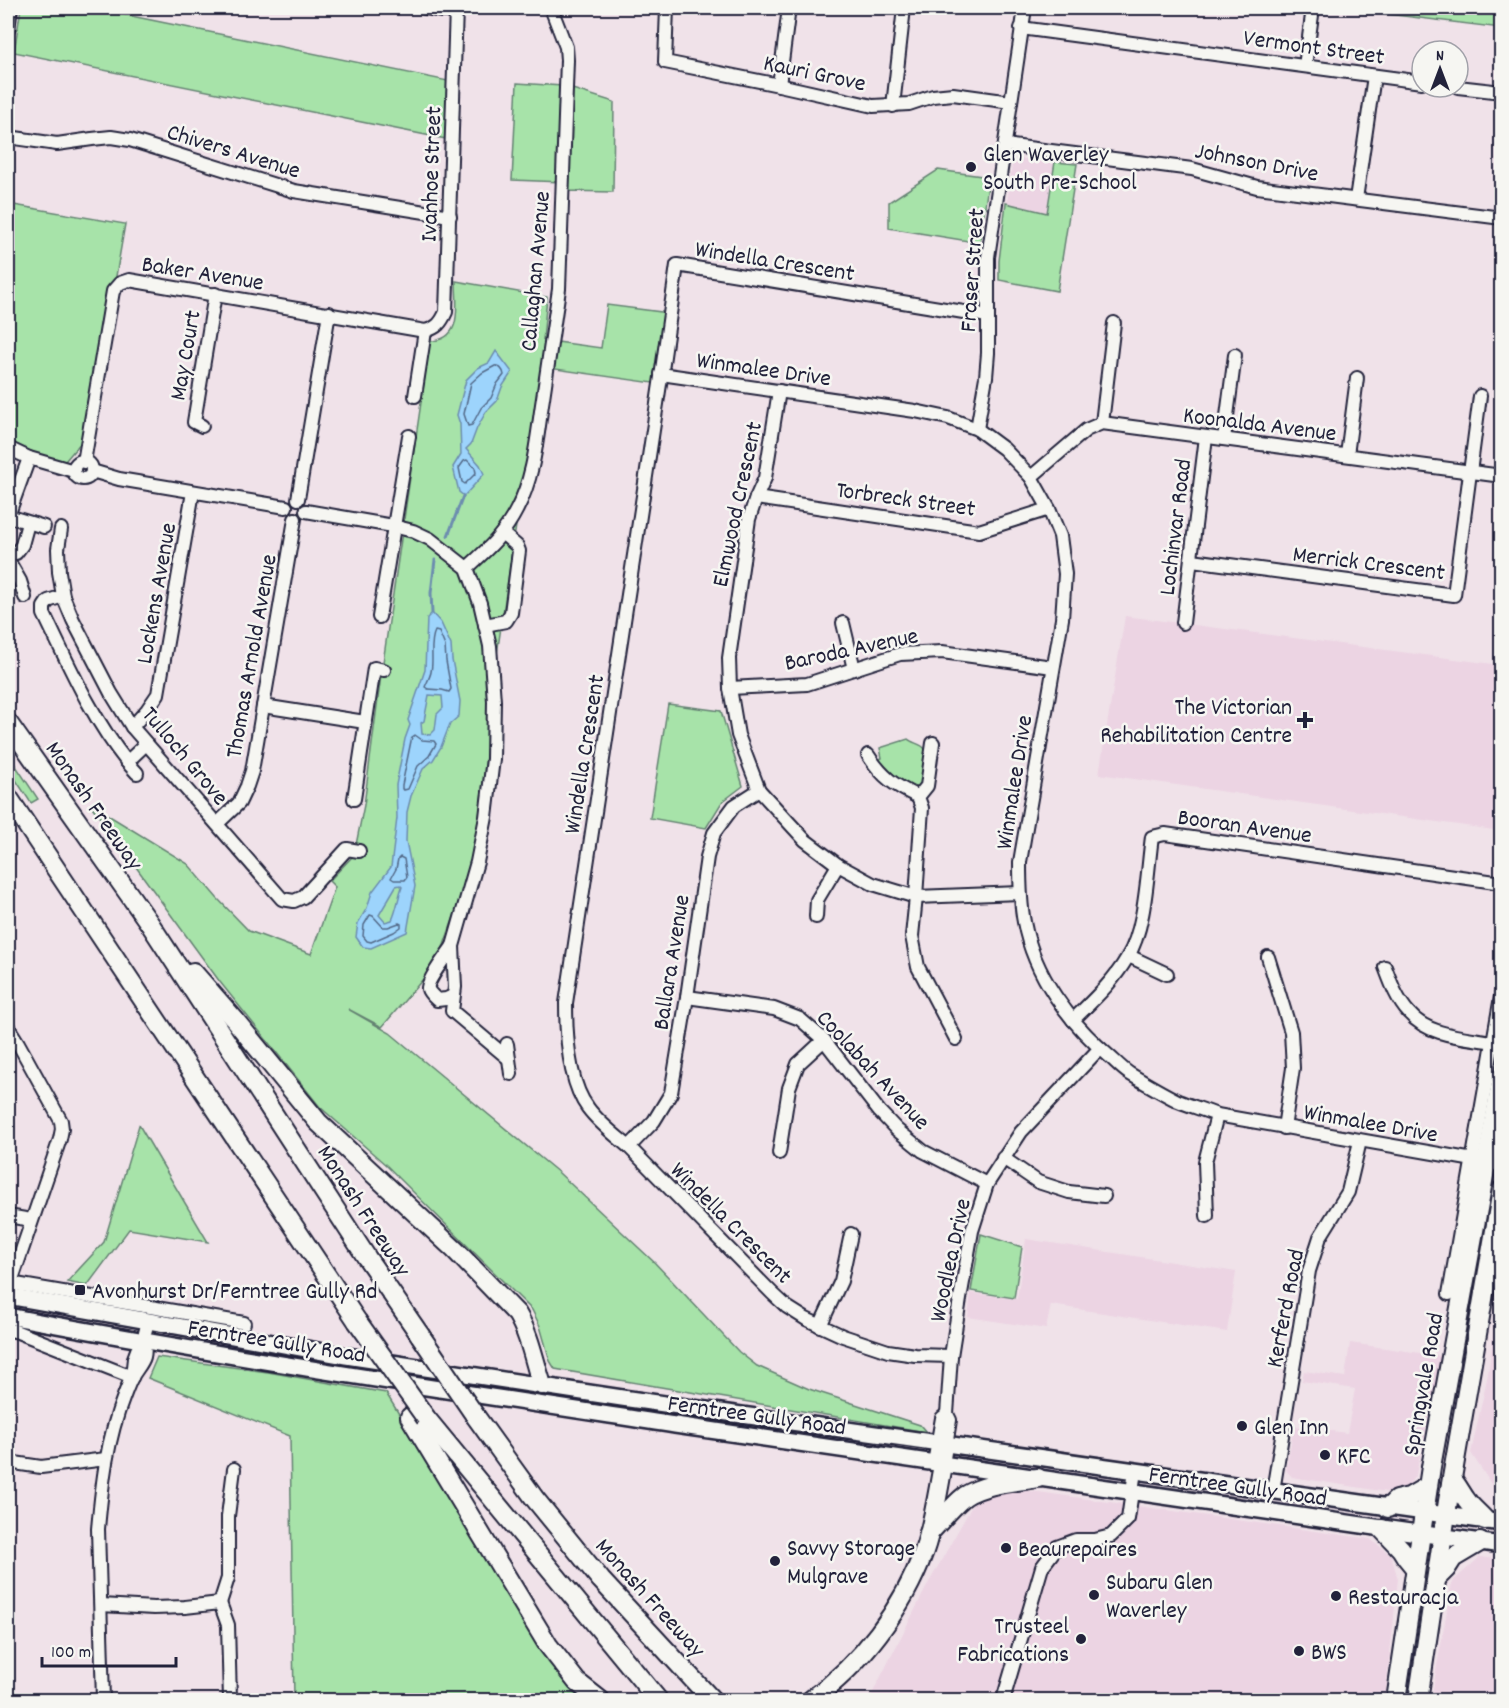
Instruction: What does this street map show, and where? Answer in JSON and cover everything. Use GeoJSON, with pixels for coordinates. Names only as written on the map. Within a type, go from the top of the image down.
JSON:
{"type":"FeatureCollection","features":[{"type":"Feature","properties":{"kind":"highway","name":"Monash Freeway"},"geometry":{"type":"LineString","coordinates":[[8,723],[150,924],[367,1258],[476,1417],[535,1498],[594,1571],[712,1701]]}},
{"type":"Feature","properties":{"kind":"highway"},"geometry":{"type":"LineString","coordinates":[[8,797],[357,1321],[418,1418],[548,1645],[578,1682],[600,1701]]}},
{"type":"Feature","properties":{"kind":"highway"},"geometry":{"type":"LineString","coordinates":[[150,924],[234,1019],[318,1122],[455,1250],[517,1314],[530,1343],[542,1385]]}},
{"type":"Feature","properties":{"kind":"highway","name":"Springvale Road"},"geometry":{"type":"LineString","coordinates":[[1396,1701],[1428,1486],[1502,1077]]}},
{"type":"Feature","properties":{"kind":"highway","name":"Springvale Road"},"geometry":{"type":"LineString","coordinates":[[1418,1701],[1446,1515],[1502,1190]]}},
{"type":"Feature","properties":{"kind":"highway"},"geometry":{"type":"LineString","coordinates":[[418,1418],[658,1701]]}},
{"type":"Feature","properties":{"kind":"highway"},"geometry":{"type":"LineString","coordinates":[[811,1701],[831,1685],[871,1643],[904,1592],[924,1550],[929,1533],[939,1464]]}},
{"type":"Feature","properties":{"kind":"highway"},"geometry":{"type":"LineString","coordinates":[[929,1533],[963,1497],[989,1486],[1038,1479]]}},
{"type":"Feature","properties":{"kind":"highway"},"geometry":{"type":"LineString","coordinates":[[1452,1479],[1461,1489],[1467,1501],[1493,1522]]}},
{"type":"Feature","properties":{"kind":"highway"},"geometry":{"type":"LineString","coordinates":[[1388,1508],[1396,1500],[1413,1495],[1428,1486]]}},
{"type":"Feature","properties":{"kind":"highway"},"geometry":{"type":"LineString","coordinates":[[1383,1529],[1415,1568]]}},
{"type":"Feature","properties":{"kind":"highway"},"geometry":{"type":"LineString","coordinates":[[1437,1578],[1453,1558],[1480,1542]]}},
{"type":"Feature","properties":{"kind":"main road","name":"Ferntree Gully Road"},"geometry":{"type":"LineString","coordinates":[[8,1290],[112,1315],[346,1356],[622,1398],[1493,1522]]}},
{"type":"Feature","properties":{"kind":"main road","name":"Ferntree Gully Road"},"geometry":{"type":"LineString","coordinates":[[8,1316],[143,1341],[507,1400],[1502,1545]]}},
{"type":"Feature","properties":{"kind":"main road"},"geometry":{"type":"LineString","coordinates":[[1308,1518],[1312,1497]]}},
{"type":"Feature","properties":{"kind":"street"},"geometry":{"type":"LineString","coordinates":[[8,29],[11,8]]}},
{"type":"Feature","properties":{"kind":"street"},"geometry":{"type":"LineString","coordinates":[[425,8],[441,11],[456,9]]}},
{"type":"Feature","properties":{"kind":"street","name":"Callaghan Avenue"},"geometry":{"type":"LineString","coordinates":[[467,568],[502,533],[518,508],[532,472],[559,289],[567,60],[566,47],[551,8]]}},
{"type":"Feature","properties":{"kind":"street","name":"Kauri Grove"},"geometry":{"type":"LineString","coordinates":[[667,8],[665,62],[873,106],[909,104],[933,96],[953,94],[1011,102]]}},
{"type":"Feature","properties":{"kind":"street"},"geometry":{"type":"LineString","coordinates":[[779,85],[789,8]]}},
{"type":"Feature","properties":{"kind":"street"},"geometry":{"type":"LineString","coordinates":[[893,106],[904,8]]}},
{"type":"Feature","properties":{"kind":"street","name":"Fraser Street"},"geometry":{"type":"LineString","coordinates":[[977,429],[988,353],[988,257],[1024,8]]}},
{"type":"Feature","properties":{"kind":"street"},"geometry":{"type":"LineString","coordinates":[[1305,66],[1313,8]]}},
{"type":"Feature","properties":{"kind":"street","name":"Ivanhoe Street"},"geometry":{"type":"LineString","coordinates":[[425,331],[434,329],[441,323],[446,312],[456,9]]}},
{"type":"Feature","properties":{"kind":"street","name":"Vermont Street"},"geometry":{"type":"LineString","coordinates":[[1022,28],[1410,80]]}},
{"type":"Feature","properties":{"kind":"street"},"geometry":{"type":"LineString","coordinates":[[1356,199],[1374,76]]}},
{"type":"Feature","properties":{"kind":"street"},"geometry":{"type":"LineString","coordinates":[[1470,88],[1502,92]]}},
{"type":"Feature","properties":{"kind":"street","name":"Chivers Avenue"},"geometry":{"type":"LineString","coordinates":[[8,137],[57,144],[111,137],[130,140],[294,191],[450,216]]}},
{"type":"Feature","properties":{"kind":"street","name":"Johnson Drive"},"geometry":{"type":"LineString","coordinates":[[1005,145],[1192,169],[1257,187],[1502,218]]}},
{"type":"Feature","properties":{"kind":"street","name":"Windella Crescent"},"geometry":{"type":"LineString","coordinates":[[951,1356],[915,1355],[888,1351],[820,1326],[806,1319],[779,1299],[587,1107],[576,1084],[566,1038],[566,1003],[677,266],[988,316]]}},
{"type":"Feature","properties":{"kind":"street","name":"Baker Avenue"},"geometry":{"type":"LineString","coordinates":[[88,466],[113,291],[117,285],[129,280],[425,331]]}},
{"type":"Feature","properties":{"kind":"street","name":"May Court"},"geometry":{"type":"LineString","coordinates":[[193,424],[215,294]]}},
{"type":"Feature","properties":{"kind":"street"},"geometry":{"type":"LineString","coordinates":[[298,499],[329,313]]}},
{"type":"Feature","properties":{"kind":"street"},"geometry":{"type":"LineString","coordinates":[[1031,477],[1086,430],[1102,423],[1114,324]]}},
{"type":"Feature","properties":{"kind":"street"},"geometry":{"type":"LineString","coordinates":[[415,396],[425,331]]}},
{"type":"Feature","properties":{"kind":"street"},"geometry":{"type":"LineString","coordinates":[[1224,440],[1235,355]]}},
{"type":"Feature","properties":{"kind":"street","name":"Winmalee Drive"},"geometry":{"type":"LineString","coordinates":[[661,374],[915,411],[948,418],[977,429],[1004,449],[1031,477],[1049,509],[1059,536],[1065,574],[1062,619],[1020,862],[1020,893],[1029,944],[1037,966],[1048,986],[1073,1020],[1100,1048],[1138,1078],[1178,1100],[1217,1115],[1486,1163]]}},
{"type":"Feature","properties":{"kind":"street"},"geometry":{"type":"LineString","coordinates":[[1347,455],[1357,378]]}},
{"type":"Feature","properties":{"kind":"street","name":"Elmwood Crescent"},"geometry":{"type":"LineString","coordinates":[[779,391],[765,478],[749,519],[729,658],[730,688],[738,735],[759,790],[805,840],[838,865],[873,884],[916,897],[1020,893]]}},
{"type":"Feature","properties":{"kind":"street"},"geometry":{"type":"LineString","coordinates":[[1471,472],[1480,396]]}},
{"type":"Feature","properties":{"kind":"street","name":"Koonalda Avenue"},"geometry":{"type":"LineString","coordinates":[[1102,423],[1502,476]]}},
{"type":"Feature","properties":{"kind":"street"},"geometry":{"type":"LineString","coordinates":[[379,617],[409,436]]}},
{"type":"Feature","properties":{"kind":"street","name":"Lochinvar Road"},"geometry":{"type":"LineString","coordinates":[[1183,623],[1206,437]]}},
{"type":"Feature","properties":{"kind":"street"},"geometry":{"type":"LineString","coordinates":[[8,448],[29,458],[74,471],[79,478],[90,477],[88,466]]}},
{"type":"Feature","properties":{"kind":"street"},"geometry":{"type":"LineString","coordinates":[[29,458],[8,516],[44,527]]}},
{"type":"Feature","properties":{"kind":"street"},"geometry":{"type":"LineString","coordinates":[[88,466],[119,479],[286,507]]}},
{"type":"Feature","properties":{"kind":"street","name":"Merrick Crescent"},"geometry":{"type":"LineString","coordinates":[[1192,560],[1454,595],[1471,472]]}},
{"type":"Feature","properties":{"kind":"street","name":"Lockens Avenue"},"geometry":{"type":"LineString","coordinates":[[132,727],[158,694],[193,492]]}},
{"type":"Feature","properties":{"kind":"street","name":"Torbreck Street"},"geometry":{"type":"LineString","coordinates":[[756,498],[979,531],[1049,509]]}},
{"type":"Feature","properties":{"kind":"street"},"geometry":{"type":"LineString","coordinates":[[298,499],[304,504],[306,511],[302,518],[295,519],[287,514],[286,507],[290,501],[298,499]]}},
{"type":"Feature","properties":{"kind":"street"},"geometry":{"type":"LineString","coordinates":[[306,511],[393,526],[413,531],[430,539],[467,568],[480,603],[490,646],[494,701],[493,759],[486,817],[477,862],[453,946],[428,981],[428,988],[437,1000],[509,1059]]}},
{"type":"Feature","properties":{"kind":"street","name":"Thomas Arnold Avenue"},"geometry":{"type":"LineString","coordinates":[[217,824],[239,803],[248,786],[252,771],[295,519]]}},
{"type":"Feature","properties":{"kind":"street"},"geometry":{"type":"LineString","coordinates":[[25,597],[20,581],[8,560],[8,553],[16,553],[22,545],[28,523]]}},
{"type":"Feature","properties":{"kind":"street","name":"Tulloch Grove"},"geometry":{"type":"LineString","coordinates":[[62,530],[58,549],[63,596],[111,693],[132,727],[146,744],[282,899],[294,901],[303,897],[347,849],[359,851]]}},
{"type":"Feature","properties":{"kind":"street"},"geometry":{"type":"LineString","coordinates":[[485,625],[506,621],[511,613],[519,551],[517,546],[502,533]]}},
{"type":"Feature","properties":{"kind":"street"},"geometry":{"type":"LineString","coordinates":[[63,596],[48,601],[44,607],[44,614],[85,697],[109,739],[137,773]]}},
{"type":"Feature","properties":{"kind":"street"},"geometry":{"type":"LineString","coordinates":[[843,623],[854,669]]}},
{"type":"Feature","properties":{"kind":"street","name":"Baroda Avenue"},"geometry":{"type":"LineString","coordinates":[[730,688],[807,684],[900,654],[942,652],[1053,667]]}},
{"type":"Feature","properties":{"kind":"street"},"geometry":{"type":"LineString","coordinates":[[354,799],[374,668],[384,670]]}},
{"type":"Feature","properties":{"kind":"street"},"geometry":{"type":"LineString","coordinates":[[263,706],[365,722]]}},
{"type":"Feature","properties":{"kind":"street"},"geometry":{"type":"LineString","coordinates":[[918,797],[927,786],[933,743]]}},
{"type":"Feature","properties":{"kind":"street"},"geometry":{"type":"LineString","coordinates":[[127,762],[146,744]]}},
{"type":"Feature","properties":{"kind":"street"},"geometry":{"type":"LineString","coordinates":[[868,755],[880,773],[899,788],[918,797],[922,808],[912,936],[918,968],[956,1039]]}},
{"type":"Feature","properties":{"kind":"street","name":"Ballara Avenue"},"geometry":{"type":"LineString","coordinates":[[629,1147],[654,1121],[671,1093],[707,857],[714,833],[734,806],[759,790]]}},
{"type":"Feature","properties":{"kind":"street","name":"Booran Avenue"},"geometry":{"type":"LineString","coordinates":[[1073,1020],[1105,990],[1129,956],[1143,910],[1152,837],[1165,834],[1502,883]]}},
{"type":"Feature","properties":{"kind":"street"},"geometry":{"type":"LineString","coordinates":[[816,917],[817,900],[838,865]]}},
{"type":"Feature","properties":{"kind":"street"},"geometry":{"type":"LineString","coordinates":[[452,1011],[455,987],[453,946]]}},
{"type":"Feature","properties":{"kind":"street"},"geometry":{"type":"LineString","coordinates":[[1129,956],[1167,974]]}},
{"type":"Feature","properties":{"kind":"street"},"geometry":{"type":"LineString","coordinates":[[1268,957],[1291,1032],[1293,1068],[1284,1128]]}},
{"type":"Feature","properties":{"kind":"street"},"geometry":{"type":"LineString","coordinates":[[1385,967],[1396,995],[1410,1015],[1429,1028],[1493,1042]]}},
{"type":"Feature","properties":{"kind":"street","name":"Springvale Road"},"geometry":{"type":"LineString","coordinates":[[1449,1294],[1486,1163],[1493,1042],[1502,991]]}},
{"type":"Feature","properties":{"kind":"street"},"geometry":{"type":"LineString","coordinates":[[437,1000],[453,996]]}},
{"type":"Feature","properties":{"kind":"street","name":"Coolabah Avenue"},"geometry":{"type":"LineString","coordinates":[[687,997],[774,1009],[800,1019],[824,1040],[879,1111],[897,1130],[923,1151],[987,1184]]}},
{"type":"Feature","properties":{"kind":"street"},"geometry":{"type":"LineString","coordinates":[[8,1027],[61,1121],[62,1129],[8,1290],[98,1298],[244,1323]]}},
{"type":"Feature","properties":{"kind":"street"},"geometry":{"type":"LineString","coordinates":[[780,1153],[789,1088],[798,1064],[824,1040]]}},
{"type":"Feature","properties":{"kind":"street"},"geometry":{"type":"LineString","coordinates":[[507,1044],[511,1074]]}},
{"type":"Feature","properties":{"kind":"street","name":"Woodlea Drive"},"geometry":{"type":"LineString","coordinates":[[939,1464],[942,1443],[950,1420],[947,1414],[951,1356],[972,1231],[987,1184],[1021,1132],[1100,1048]]}},
{"type":"Feature","properties":{"kind":"street"},"geometry":{"type":"LineString","coordinates":[[1207,1216],[1205,1162],[1217,1115]]}},
{"type":"Feature","properties":{"kind":"street","name":"Kerferd Road"},"geometry":{"type":"LineString","coordinates":[[1273,1491],[1309,1271],[1320,1237],[1348,1192],[1360,1141]]}},
{"type":"Feature","properties":{"kind":"street"},"geometry":{"type":"LineString","coordinates":[[1003,1158],[1038,1182],[1069,1192],[1104,1196]]}},
{"type":"Feature","properties":{"kind":"street"},"geometry":{"type":"LineString","coordinates":[[8,1216],[32,1220]]}},
{"type":"Feature","properties":{"kind":"street"},"geometry":{"type":"LineString","coordinates":[[820,1326],[841,1281],[851,1234]]}},
{"type":"Feature","properties":{"kind":"street"},"geometry":{"type":"LineString","coordinates":[[98,1298],[112,1315]]}},
{"type":"Feature","properties":{"kind":"street"},"geometry":{"type":"LineString","coordinates":[[103,1701],[98,1529],[106,1460],[115,1419],[132,1377],[145,1356],[143,1341],[148,1321]]}},
{"type":"Feature","properties":{"kind":"street"},"geometry":{"type":"LineString","coordinates":[[8,1330],[132,1377]]}},
{"type":"Feature","properties":{"kind":"street"},"geometry":{"type":"LineString","coordinates":[[8,1462],[41,1467],[106,1460]]}},
{"type":"Feature","properties":{"kind":"street"},"geometry":{"type":"LineString","coordinates":[[230,1701],[228,1625],[220,1603],[228,1578],[228,1516],[234,1470]]}},
{"type":"Feature","properties":{"kind":"street"},"geometry":{"type":"LineString","coordinates":[[1003,1701],[1042,1567],[1057,1547],[1076,1540],[1095,1540],[1111,1536],[1128,1519],[1135,1471]]}},
{"type":"Feature","properties":{"kind":"street"},"geometry":{"type":"LineString","coordinates":[[101,1605],[154,1608],[220,1603]]}},
{"type":"Feature","properties":{"kind":"shaded area"},"geometry":{"type":"Polygon","coordinates":[[[1013,158],[1055,162],[1047,213],[1007,204],[1013,158]]]}},
{"type":"Feature","properties":{"kind":"shaded area","name":"The Victorian Rehabilitation Centre"},"geometry":{"type":"Polygon","coordinates":[[[1125,616],[1501,665],[1501,831],[1099,774],[1125,616]]]}},
{"type":"Feature","properties":{"kind":"shaded area"},"geometry":{"type":"Polygon","coordinates":[[[1026,1239],[1236,1272],[1227,1332],[1051,1305],[1046,1329],[968,1317],[971,1293],[1017,1299],[1026,1239]]]}},
{"type":"Feature","properties":{"kind":"shaded area"},"geometry":{"type":"Polygon","coordinates":[[[1501,1274],[1501,1499],[1471,1453],[1488,1374],[1501,1274]]]}},
{"type":"Feature","properties":{"kind":"shaded area"},"geometry":{"type":"Polygon","coordinates":[[[1350,1343],[1441,1356],[1416,1474],[1409,1485],[1397,1491],[1387,1492],[1292,1477],[1286,1470],[1294,1426],[1347,1433],[1355,1389],[1302,1381],[1304,1371],[1345,1377],[1350,1343]]]}},
{"type":"Feature","properties":{"kind":"shaded area"},"geometry":{"type":"Polygon","coordinates":[[[1010,1488],[1370,1539],[1391,1555],[1398,1579],[1385,1700],[869,1700],[928,1584],[977,1497],[1010,1488]]]}},
{"type":"Feature","properties":{"kind":"shaded area"},"geometry":{"type":"Polygon","coordinates":[[[1480,1557],[1501,1560],[1501,1700],[1431,1700],[1452,1582],[1480,1557]]]}},
{"type":"Feature","properties":{"kind":"green space"},"geometry":{"type":"Polygon","coordinates":[[[21,8],[105,8],[112,12],[453,82],[451,140],[14,52],[21,8]]]}},
{"type":"Feature","properties":{"kind":"green space"},"geometry":{"type":"Polygon","coordinates":[[[1338,8],[1501,8],[1501,28],[1338,8]]]}},
{"type":"Feature","properties":{"kind":"green space"},"geometry":{"type":"Polygon","coordinates":[[[517,83],[563,86],[614,102],[613,192],[563,191],[563,182],[512,180],[517,83]]]}},
{"type":"Feature","properties":{"kind":"green space"},"geometry":{"type":"Polygon","coordinates":[[[1055,162],[1077,164],[1057,291],[999,280],[1006,203],[1047,213],[1055,162]]]}},
{"type":"Feature","properties":{"kind":"green space"},"geometry":{"type":"Polygon","coordinates":[[[938,170],[989,177],[980,243],[889,228],[889,202],[938,170]]]}},
{"type":"Feature","properties":{"kind":"green space"},"geometry":{"type":"Polygon","coordinates":[[[8,204],[125,224],[89,433],[60,467],[8,448],[8,204]]]}},
{"type":"Feature","properties":{"kind":"green space"},"geometry":{"type":"Polygon","coordinates":[[[456,281],[547,297],[543,340],[601,348],[607,305],[669,313],[660,384],[542,367],[488,715],[477,837],[463,891],[435,965],[382,1027],[348,1009],[390,1033],[559,1173],[655,1263],[739,1352],[757,1366],[809,1389],[920,1425],[926,1432],[555,1369],[532,1310],[386,1165],[320,1107],[220,982],[90,804],[188,864],[249,931],[311,954],[335,887],[329,881],[354,855],[364,805],[430,341],[441,339],[453,328],[457,310],[456,281]]]}},
{"type":"Feature","properties":{"kind":"green space"},"geometry":{"type":"Polygon","coordinates":[[[668,704],[721,711],[743,786],[722,802],[706,828],[650,818],[668,704]]]}},
{"type":"Feature","properties":{"kind":"green space"},"geometry":{"type":"Polygon","coordinates":[[[908,739],[922,746],[926,752],[925,769],[919,789],[902,783],[878,764],[879,759],[882,758],[880,748],[908,739]]]}},
{"type":"Feature","properties":{"kind":"green space"},"geometry":{"type":"Polygon","coordinates":[[[8,754],[38,799],[31,803],[8,768],[8,754]]]}},
{"type":"Feature","properties":{"kind":"green space"},"geometry":{"type":"Polygon","coordinates":[[[139,1125],[208,1242],[129,1229],[87,1286],[67,1282],[104,1242],[139,1125]]]}},
{"type":"Feature","properties":{"kind":"green space"},"geometry":{"type":"Polygon","coordinates":[[[981,1234],[1022,1247],[1014,1298],[971,1291],[981,1234]]]}},
{"type":"Feature","properties":{"kind":"green space"},"geometry":{"type":"Polygon","coordinates":[[[157,1357],[268,1372],[386,1393],[553,1664],[587,1700],[294,1700],[290,1436],[148,1378],[157,1357]]]}},
{"type":"Feature","properties":{"kind":"water"},"geometry":{"type":"Polygon","coordinates":[[[496,351],[512,372],[502,387],[497,401],[486,412],[471,444],[466,449],[480,465],[484,474],[464,496],[459,492],[453,467],[461,454],[460,424],[457,415],[466,380],[478,368],[489,363],[496,351]]]}},
{"type":"Feature","properties":{"kind":"water"},"geometry":{"type":"Polygon","coordinates":[[[432,613],[441,623],[451,645],[460,701],[459,716],[450,724],[433,760],[423,769],[411,796],[407,812],[406,841],[415,886],[407,932],[371,948],[363,947],[356,937],[358,923],[367,908],[372,892],[391,867],[397,818],[396,785],[410,725],[408,720],[425,670],[427,618],[432,613]],[[429,695],[424,721],[421,723],[422,734],[430,735],[435,730],[437,714],[443,708],[442,696],[429,695]],[[396,886],[379,915],[385,922],[392,920],[394,916],[402,887],[396,886]]]}},
{"type":"Feature","properties":{"kind":"waterway"},"geometry":{"type":"LineString","coordinates":[[448,536],[463,496]]}},
{"type":"Feature","properties":{"kind":"waterway"},"geometry":{"type":"LineString","coordinates":[[432,613],[431,593],[435,560]]}},
{"type":"Feature","properties":{"kind":"place","name":"Glen Waverley South Pre-School"},"geometry":{"type":"Point","coordinates":[971,167]}},
{"type":"Feature","properties":{"kind":"place","name":"The Victorian Rehabilitation Centre"},"geometry":{"type":"Point","coordinates":[1305,720]}},
{"type":"Feature","properties":{"kind":"place","name":"Avonhurst Dr/Ferntree Gully Rd"},"geometry":{"type":"Point","coordinates":[80,1290]}},
{"type":"Feature","properties":{"kind":"place","name":"Glen Inn"},"geometry":{"type":"Point","coordinates":[1242,1426]}},
{"type":"Feature","properties":{"kind":"place","name":"KFC"},"geometry":{"type":"Point","coordinates":[1325,1455]}},
{"type":"Feature","properties":{"kind":"place","name":"Beaurepaires"},"geometry":{"type":"Point","coordinates":[1006,1548]}},
{"type":"Feature","properties":{"kind":"place","name":"Savvy Storage Mulgrave"},"geometry":{"type":"Point","coordinates":[775,1561]}},
{"type":"Feature","properties":{"kind":"place","name":"Subaru Glen Waverley"},"geometry":{"type":"Point","coordinates":[1094,1595]}},
{"type":"Feature","properties":{"kind":"place","name":"Restauracja"},"geometry":{"type":"Point","coordinates":[1336,1596]}},
{"type":"Feature","properties":{"kind":"place","name":"Trusteel Fabrications"},"geometry":{"type":"Point","coordinates":[1081,1639]}},
{"type":"Feature","properties":{"kind":"place","name":"BWS"},"geometry":{"type":"Point","coordinates":[1299,1651]}}]}
